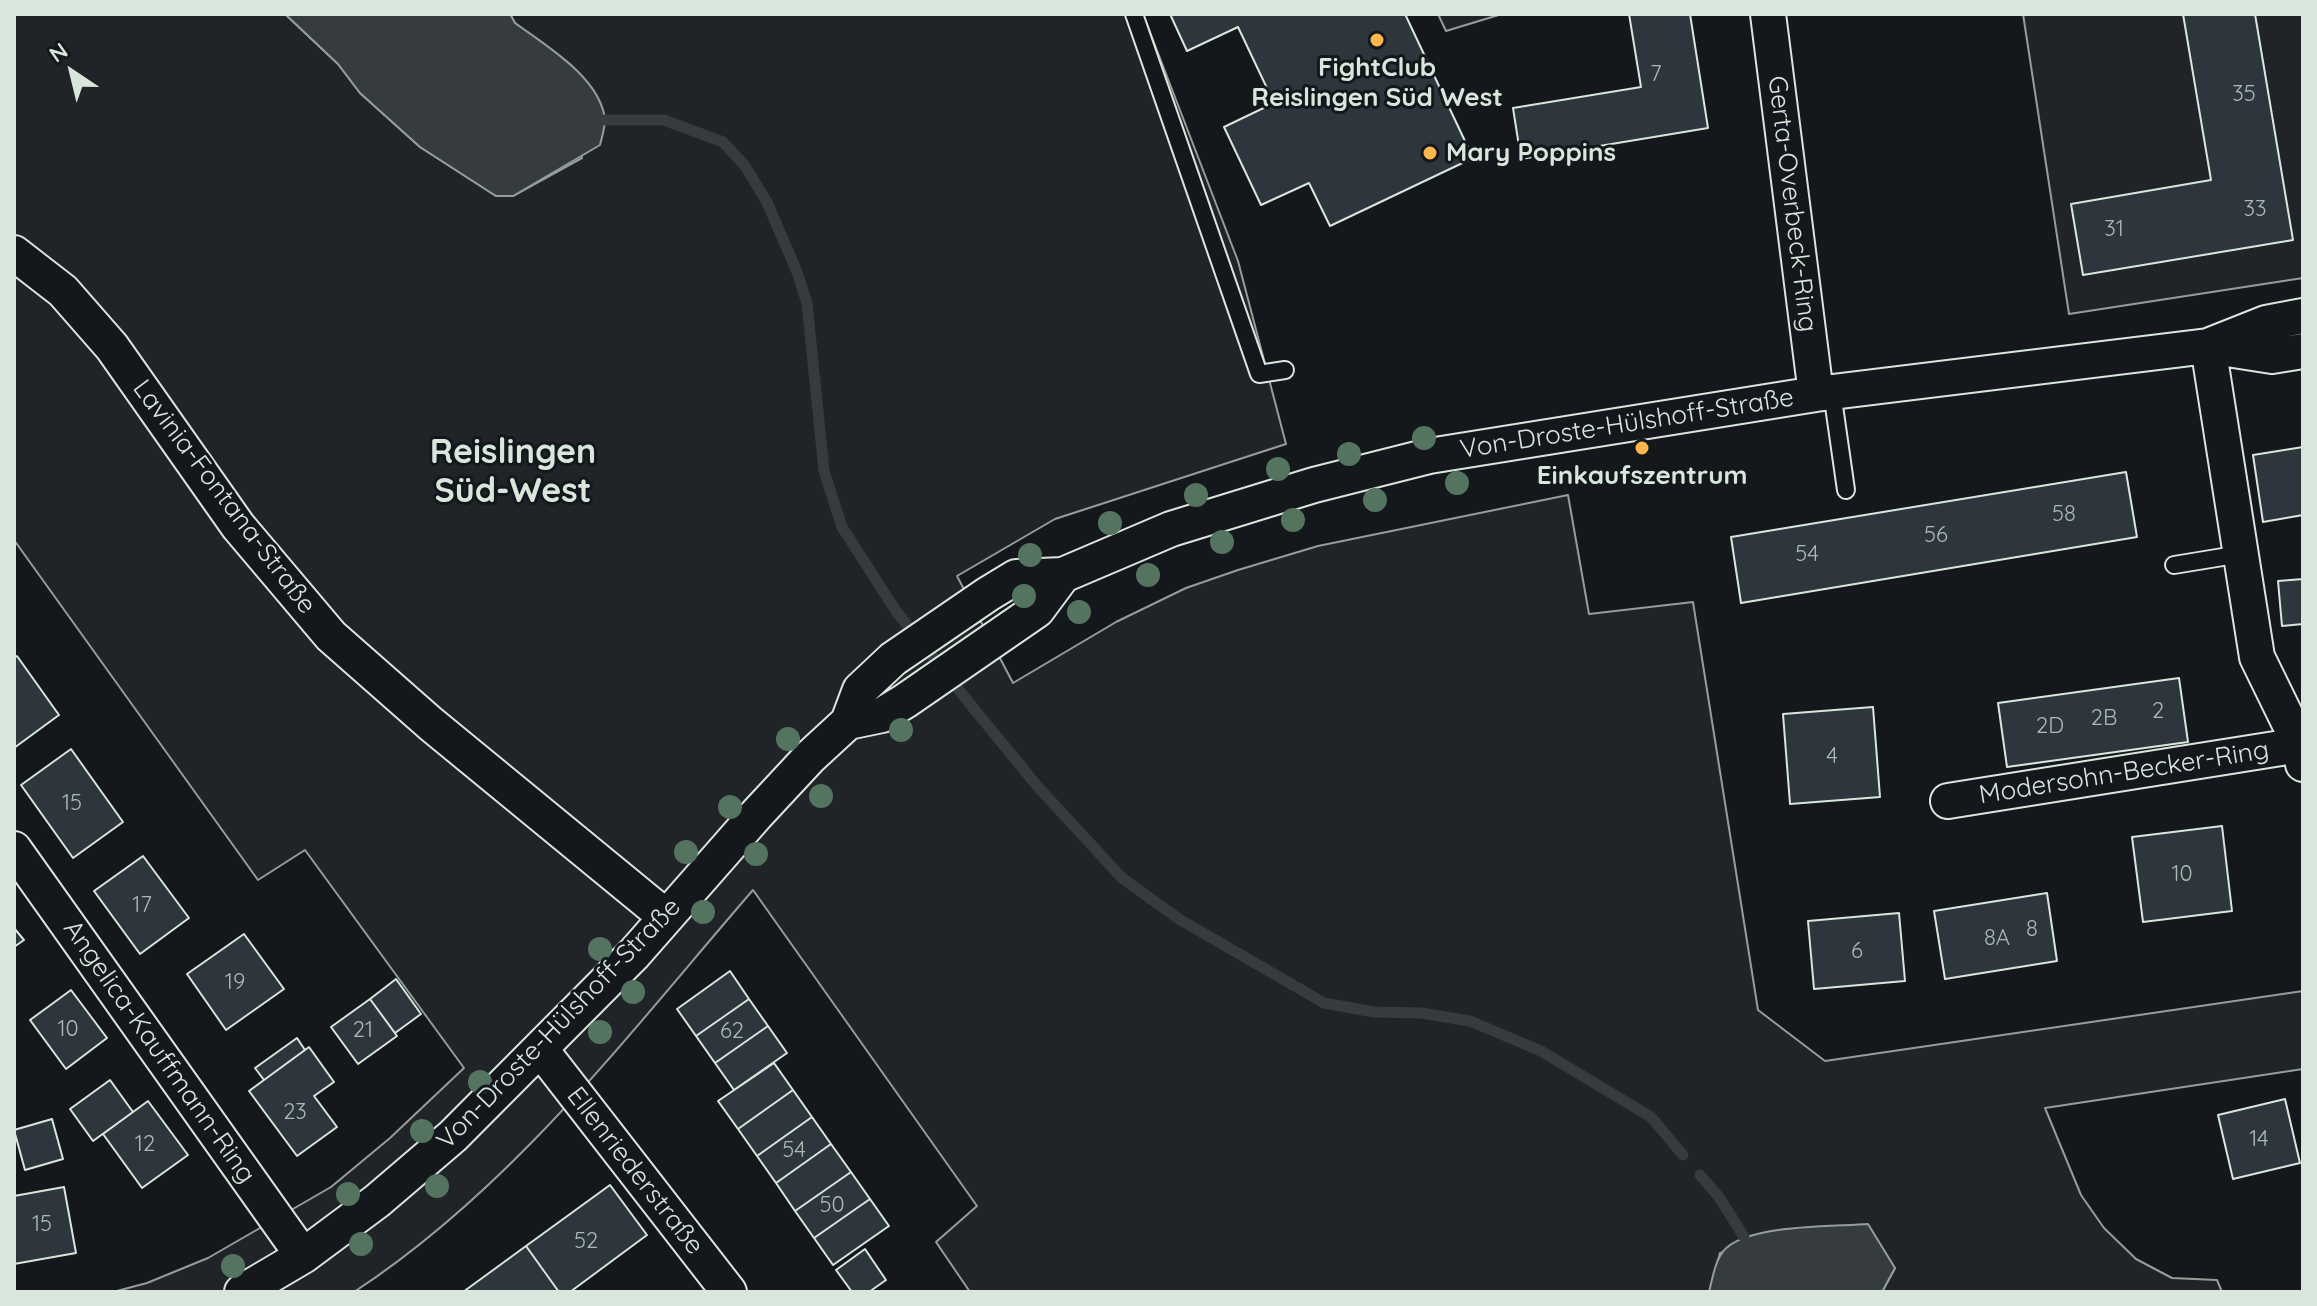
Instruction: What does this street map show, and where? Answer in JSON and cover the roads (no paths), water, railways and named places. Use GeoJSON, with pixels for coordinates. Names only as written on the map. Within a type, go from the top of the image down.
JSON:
{"type":"FeatureCollection","features":[{"type":"Feature","properties":{"kind":"street","name":"Gerta-Overbeck-Ring"},"geometry":{"type":"LineString","coordinates":[[1768,14],[1824,393]]}},
{"type":"Feature","properties":{"kind":"street","name":"Lavinia-Fontana-Straße"},"geometry":{"type":"LineString","coordinates":[[14,253],[63,291],[112,347],[238,526],[331,636],[431,724],[666,917]]}},
{"type":"Feature","properties":{"kind":"street","name":"Von-Droste-Hülshoff-Straße"},"geometry":{"type":"LineString","coordinates":[[242,1292],[303,1256],[377,1201],[442,1146],[634,954],[810,757],[848,722],[860,690],[893,659],[1016,577],[1063,575],[1171,529],[1314,485],[1429,456],[1824,393],[2208,346],[2266,323],[2303,316]]}},
{"type":"Feature","properties":{"kind":"street","name":"Von-Droste-Hülshoff-Straße"},"geometry":{"type":"LineString","coordinates":[[2208,346],[2272,356],[2303,351]]}},
{"type":"Feature","properties":{"kind":"street","name":"Modersohn-Becker-Ring"},"geometry":{"type":"LineString","coordinates":[[1948,801],[2302,754],[2257,657],[2208,346]]}},
{"type":"Feature","properties":{"kind":"street","name":"Von-Droste-Hülshoff-Straße"},"geometry":{"type":"LineString","coordinates":[[848,722],[882,715],[1037,610],[1063,575]]}},
{"type":"Feature","properties":{"kind":"street","name":"Angelica-Kauffmann-Ring"},"geometry":{"type":"LineString","coordinates":[[14,849],[303,1256]]}},
{"type":"Feature","properties":{"kind":"street","name":"Ellenriederstraße"},"geometry":{"type":"LineString","coordinates":[[541,1050],[729,1292]]}},
{"type":"Feature","properties":{"kind":"lane"},"geometry":{"type":"LineString","coordinates":[[1134,14],[1259,374],[1285,370]]}},
{"type":"Feature","properties":{"kind":"lane"},"geometry":{"type":"LineString","coordinates":[[1824,393],[1846,490]]}},
{"type":"Feature","properties":{"kind":"lane"},"geometry":{"type":"LineString","coordinates":[[2174,565],[2241,554]]}},
{"type":"Feature","properties":{"kind":"waterway"},"geometry":{"type":"LineString","coordinates":[[605,120],[664,120],[723,142],[745,166],[767,202],[807,303],[824,471],[842,527],[896,611],[970,704],[1038,787],[1122,878],[1179,919],[1324,1003],[1374,1012],[1421,1013],[1470,1021],[1541,1051],[1651,1117],[1683,1155]]}},
{"type":"Feature","properties":{"kind":"waterway"},"geometry":{"type":"LineString","coordinates":[[1700,1175],[1719,1197],[1744,1237]]}},
{"type":"Feature","properties":{"kind":"place","name":"FightClub Reislingen Süd West"},"geometry":{"type":"Point","coordinates":[1377,40]}},
{"type":"Feature","properties":{"kind":"place","name":"Mary Poppins"},"geometry":{"type":"Point","coordinates":[1430,153]}},
{"type":"Feature","properties":{"kind":"place","name":"Einkaufszentrum"},"geometry":{"type":"Point","coordinates":[1642,448]}},
{"type":"Feature","properties":{"kind":"district","name":"Reislingen Süd-West"},"geometry":{"type":"Point","coordinates":[513,472]}}]}
